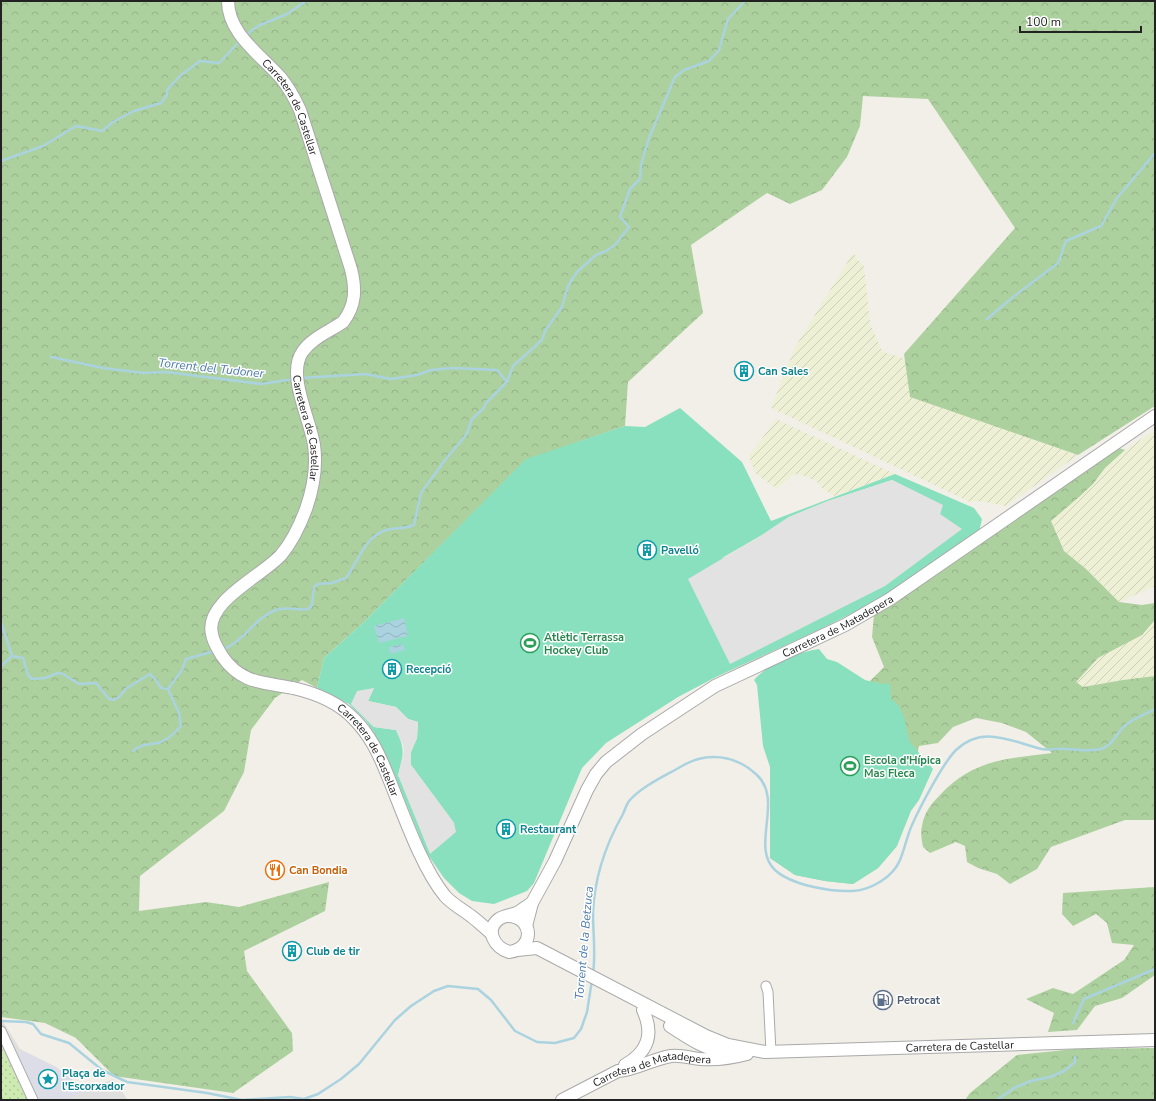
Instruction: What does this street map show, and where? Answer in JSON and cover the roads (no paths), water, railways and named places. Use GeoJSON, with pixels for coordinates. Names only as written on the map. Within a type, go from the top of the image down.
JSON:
{"type":"FeatureCollection","features":[{"type":"Feature","properties":{"kind":"street","name":"Carretera de Castellar"},"geometry":{"type":"LineString","coordinates":[[228,1],[230,20],[289,89],[300,110],[355,283],[353,303],[347,317],[303,351],[297,364],[297,377],[314,446],[314,472],[307,506],[295,534],[282,554],[271,565],[217,608],[212,618],[211,634],[226,661],[241,676],[261,683],[293,688],[324,698],[346,712],[362,726],[376,748],[412,834],[445,897],[492,934]]}},
{"type":"Feature","properties":{"kind":"street","name":"Carretera de Matadepera"},"geometry":{"type":"LineString","coordinates":[[527,931],[532,903],[555,862],[587,790],[596,774],[618,752],[715,686],[845,625],[890,599],[1155,416]]}},
{"type":"Feature","properties":{"kind":"street"},"geometry":{"type":"LineString","coordinates":[[532,903],[518,912],[503,917],[493,928],[493,941],[502,950],[509,952],[517,950],[541,950]]}},
{"type":"Feature","properties":{"kind":"street"},"geometry":{"type":"LineString","coordinates":[[471,916],[518,918],[541,950],[639,1005],[648,1024],[646,1042],[635,1059],[618,1071]]}},
{"type":"Feature","properties":{"kind":"street"},"geometry":{"type":"LineString","coordinates":[[517,950],[526,943],[527,931]]}},
{"type":"Feature","properties":{"kind":"street"},"geometry":{"type":"LineString","coordinates":[[766,986],[768,992],[768,1052]]}},
{"type":"Feature","properties":{"kind":"street","name":"Carretera de Castellar"},"geometry":{"type":"LineString","coordinates":[[639,1005],[642,1003],[665,1016],[717,1041],[768,1052]]}},
{"type":"Feature","properties":{"kind":"street","name":"Carretera de Castellar"},"geometry":{"type":"LineString","coordinates":[[639,1005],[697,1042],[718,1051],[747,1054],[768,1052],[1155,1040]]}},
{"type":"Feature","properties":{"kind":"street"},"geometry":{"type":"LineString","coordinates":[[665,1016],[674,1024],[691,1034],[697,1042],[690,1051],[680,1055]]}},
{"type":"Feature","properties":{"kind":"street"},"geometry":{"type":"LineString","coordinates":[[2,1033],[33,1100]]}},
{"type":"Feature","properties":{"kind":"street","name":"Carretera de Matadepera"},"geometry":{"type":"LineString","coordinates":[[562,1100],[618,1071],[660,1058],[680,1055],[702,1059],[733,1058],[747,1054]]}},
{"type":"Feature","properties":{"kind":"water"},"geometry":{"type":"Polygon","coordinates":[[[404,618],[408,636],[379,643],[374,626],[404,618]]]}},
{"type":"Feature","properties":{"kind":"water"},"geometry":{"type":"Polygon","coordinates":[[[403,644],[405,650],[390,654],[389,647],[403,644]]]}},
{"type":"Feature","properties":{"kind":"waterway"},"geometry":{"type":"LineString","coordinates":[[246,35],[258,26],[287,14],[306,1]]}},
{"type":"Feature","properties":{"kind":"waterway"},"geometry":{"type":"LineString","coordinates":[[226,648],[233,644],[269,613],[285,608],[308,609],[312,605],[314,587],[318,584],[332,583],[346,578],[367,544],[379,533],[386,530],[414,525],[421,493],[467,433],[472,419],[507,382],[513,366],[542,340],[545,331],[562,307],[568,286],[577,272],[596,255],[615,245],[629,227],[620,217],[630,189],[640,179],[641,165],[649,138],[675,77],[684,70],[709,61],[719,50],[728,19],[745,1]]}},
{"type":"Feature","properties":{"kind":"waterway"},"geometry":{"type":"LineString","coordinates":[[1,161],[43,146],[76,126],[102,131],[113,122],[134,111],[161,103],[167,95],[167,90],[180,76],[200,61],[219,63],[241,40]]}},
{"type":"Feature","properties":{"kind":"waterway"},"geometry":{"type":"LineString","coordinates":[[987,319],[1058,263],[1066,241],[1101,226],[1117,198],[1155,153]]}},
{"type":"Feature","properties":{"kind":"waterway","name":"Torrent del Tudoner"},"geometry":{"type":"LineString","coordinates":[[51,357],[103,368],[144,373],[166,372],[261,384],[294,379]]}},
{"type":"Feature","properties":{"kind":"waterway","name":"Torrent del Tudoner"},"geometry":{"type":"LineString","coordinates":[[301,378],[365,374],[391,379],[417,375],[431,370],[452,368],[497,370],[507,382]]}},
{"type":"Feature","properties":{"kind":"waterway"},"geometry":{"type":"LineString","coordinates":[[1,622],[12,656]]}},
{"type":"Feature","properties":{"kind":"waterway"},"geometry":{"type":"LineString","coordinates":[[133,751],[141,746],[157,743],[167,739],[181,726],[179,713],[168,689],[182,670],[186,659],[211,652]]}},
{"type":"Feature","properties":{"kind":"waterway"},"geometry":{"type":"LineString","coordinates":[[1,666],[12,656],[23,658],[28,675],[32,679],[45,678],[58,673],[63,674],[79,684],[96,683],[109,699],[114,700],[127,688],[150,674],[161,688],[168,689]]}},
{"type":"Feature","properties":{"kind":"waterway","name":"Torrent de la Betzuca"},"geometry":{"type":"LineString","coordinates":[[593,973],[594,901],[598,875],[611,837],[628,803],[634,796],[654,782],[692,761],[711,757],[731,759],[749,768],[757,775],[764,785],[768,797],[765,849],[768,860],[775,870],[791,880],[801,884],[823,889],[853,891],[867,888],[881,882],[897,866],[902,856],[912,825],[932,786],[951,756],[966,742],[987,736],[1009,739],[1045,750],[1096,750],[1109,744],[1127,724],[1155,709]]}},
{"type":"Feature","properties":{"kind":"waterway"},"geometry":{"type":"LineString","coordinates":[[1073,1023],[1084,999],[1155,969]]}},
{"type":"Feature","properties":{"kind":"waterway","name":"Torrent de la Betzuca"},"geometry":{"type":"LineString","coordinates":[[1,1021],[26,1022],[33,1024],[41,1034],[69,1043],[102,1070],[127,1082],[207,1093],[242,1100],[290,1097],[304,1099],[318,1094],[341,1079],[359,1064],[395,1020],[411,1006],[434,991],[448,986],[478,989],[491,1000],[515,1031],[537,1042],[555,1043],[574,1038],[581,1029],[587,1012],[592,980]]}},
{"type":"Feature","properties":{"kind":"waterway"},"geometry":{"type":"LineString","coordinates":[[997,1100],[1014,1088],[1064,1071],[1075,1062],[1075,1057]]}},
{"type":"Feature","properties":{"kind":"place","name":"Can Sales"},"geometry":{"type":"Point","coordinates":[744,371]}},
{"type":"Feature","properties":{"kind":"place","name":"Pavelló"},"geometry":{"type":"Point","coordinates":[647,550]}},
{"type":"Feature","properties":{"kind":"place","name":"Atlètic Terrassa Hockey Club"},"geometry":{"type":"Point","coordinates":[530,643]}},
{"type":"Feature","properties":{"kind":"place","name":"Recepció"},"geometry":{"type":"Point","coordinates":[392,669]}},
{"type":"Feature","properties":{"kind":"place","name":"Escola d'Hípica Mas Fleca"},"geometry":{"type":"Point","coordinates":[850,766]}},
{"type":"Feature","properties":{"kind":"place","name":"Restaurant"},"geometry":{"type":"Point","coordinates":[506,829]}},
{"type":"Feature","properties":{"kind":"place","name":"Can Bondia"},"geometry":{"type":"Point","coordinates":[275,870]}},
{"type":"Feature","properties":{"kind":"place","name":"Club de tir"},"geometry":{"type":"Point","coordinates":[292,951]}},
{"type":"Feature","properties":{"kind":"place","name":"Petrocat"},"geometry":{"type":"Point","coordinates":[883,1000]}},
{"type":"Feature","properties":{"kind":"place","name":"Plaça de l'Escorxador"},"geometry":{"type":"Point","coordinates":[48,1079]}}]}
